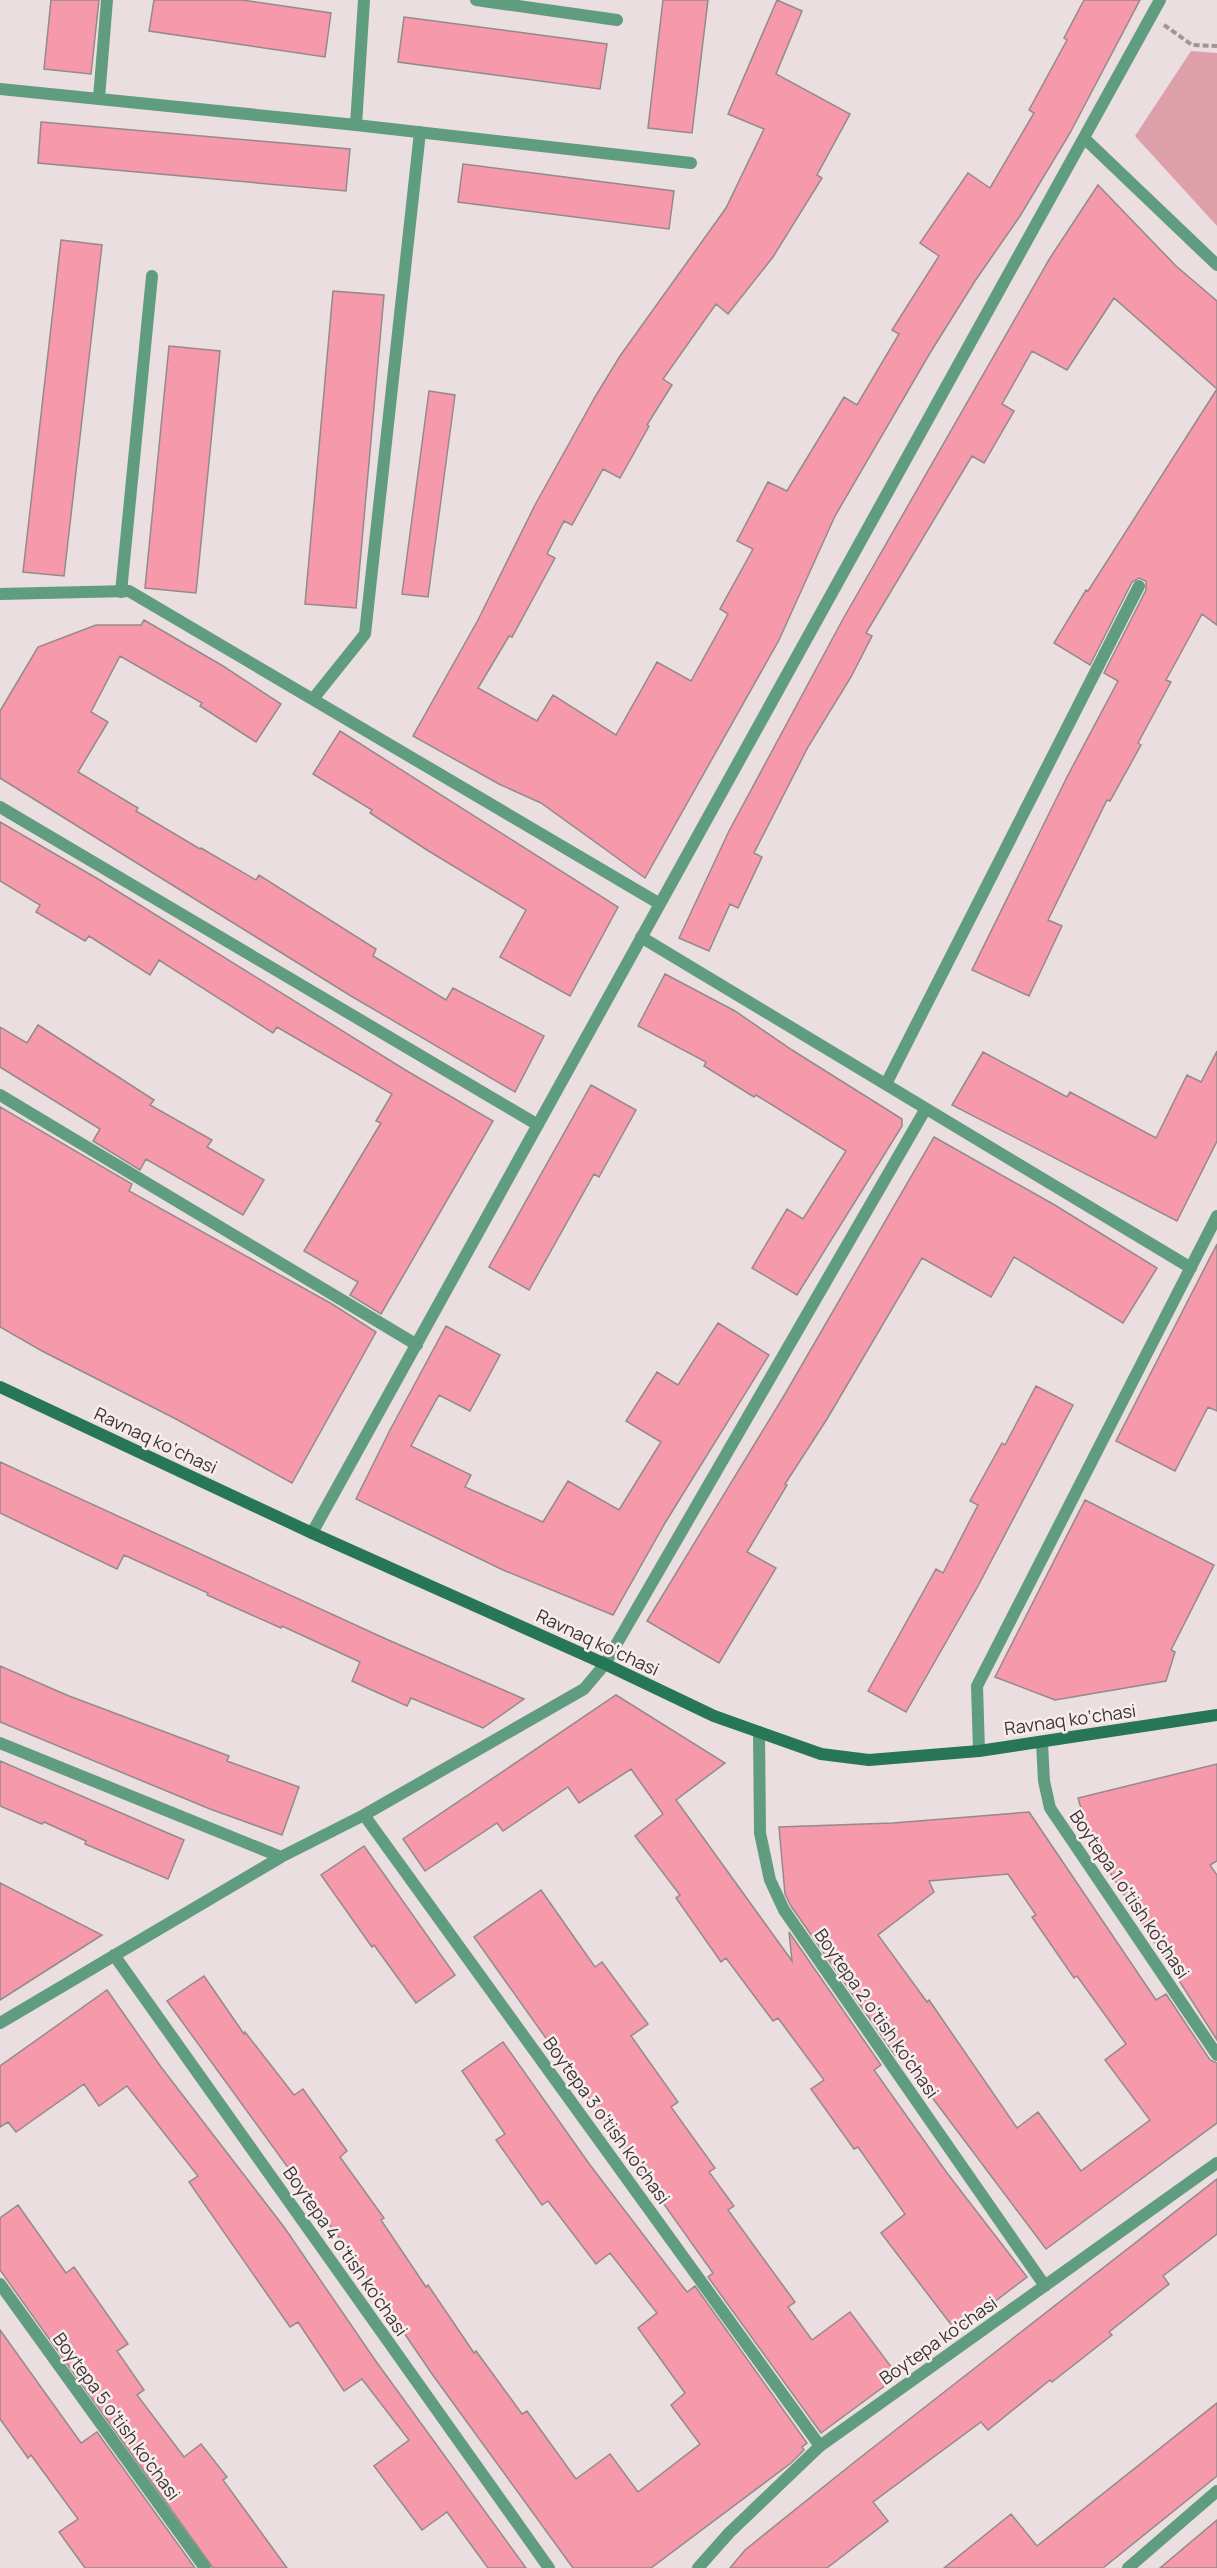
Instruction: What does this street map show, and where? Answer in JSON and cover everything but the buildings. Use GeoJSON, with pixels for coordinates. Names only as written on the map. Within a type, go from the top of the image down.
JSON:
{"type":"FeatureCollection","features":[{"type":"Feature","properties":{"kind":"street"},"geometry":{"type":"LineString","coordinates":[[99,98],[107,0]]}},
{"type":"Feature","properties":{"kind":"street"},"geometry":{"type":"LineString","coordinates":[[356,125],[364,0]]}},
{"type":"Feature","properties":{"kind":"street"},"geometry":{"type":"LineString","coordinates":[[476,0],[617,20]]}},
{"type":"Feature","properties":{"kind":"street"},"geometry":{"type":"LineString","coordinates":[[312,1533],[1160,0]]}},
{"type":"Feature","properties":{"kind":"street"},"geometry":{"type":"LineString","coordinates":[[0,89],[356,125],[691,163]]}},
{"type":"Feature","properties":{"kind":"street"},"geometry":{"type":"LineString","coordinates":[[313,699],[365,634],[420,132]]}},
{"type":"Feature","properties":{"kind":"street"},"geometry":{"type":"LineString","coordinates":[[1084,138],[1217,265]]}},
{"type":"Feature","properties":{"kind":"street"},"geometry":{"type":"LineString","coordinates":[[121,592],[152,276]]}},
{"type":"Feature","properties":{"kind":"street"},"geometry":{"type":"LineString","coordinates":[[886,1084],[1139,586]]}},
{"type":"Feature","properties":{"kind":"street"},"geometry":{"type":"LineString","coordinates":[[0,594],[129,591],[660,904]]}},
{"type":"Feature","properties":{"kind":"street"},"geometry":{"type":"LineString","coordinates":[[0,807],[538,1125]]}},
{"type":"Feature","properties":{"kind":"street"},"geometry":{"type":"LineString","coordinates":[[642,938],[1191,1268]]}},
{"type":"Feature","properties":{"kind":"street"},"geometry":{"type":"LineString","coordinates":[[0,1095],[417,1345]]}},
{"type":"Feature","properties":{"kind":"street"},"geometry":{"type":"LineString","coordinates":[[0,2023],[281,1857],[364,1815],[584,1689],[605,1664],[926,1110]]}},
{"type":"Feature","properties":{"kind":"street"},"geometry":{"type":"LineString","coordinates":[[979,1751],[977,1686],[1217,1216]]}},
{"type":"Feature","properties":{"kind":"street","name":"Ravnaq ko‘chasi"},"geometry":{"type":"LineString","coordinates":[[0,1387],[312,1533],[605,1664],[714,1716],[820,1754],[869,1760],[979,1751],[1217,1715]]}},
{"type":"Feature","properties":{"kind":"street","name":"Boytepa 2 o'tish ko'chasi"},"geometry":{"type":"LineString","coordinates":[[759,1732],[760,1833],[770,1880],[784,1910],[1045,2286]]}},
{"type":"Feature","properties":{"kind":"street"},"geometry":{"type":"LineString","coordinates":[[0,1743],[281,1857]]}},
{"type":"Feature","properties":{"kind":"street","name":"Boytepa 1 o'tish ko'chasi"},"geometry":{"type":"LineString","coordinates":[[1042,1743],[1044,1780],[1050,1808],[1217,2055]]}},
{"type":"Feature","properties":{"kind":"street","name":"Boytepa 3 o'tish ko'chasi"},"geometry":{"type":"LineString","coordinates":[[364,1815],[820,2446]]}},
{"type":"Feature","properties":{"kind":"street","name":"Boytepa 4 o'tish ko'chasi"},"geometry":{"type":"LineString","coordinates":[[114,1955],[549,2568]]}},
{"type":"Feature","properties":{"kind":"street","name":"Boytepa ko'chasi"},"geometry":{"type":"LineString","coordinates":[[698,2568],[729,2533],[820,2446],[1217,2163]]}},
{"type":"Feature","properties":{"kind":"street","name":"Boytepa 5 o'tish ko'chasi"},"geometry":{"type":"LineString","coordinates":[[0,2284],[206,2568]]}},
{"type":"Feature","properties":{"kind":"street"},"geometry":{"type":"LineString","coordinates":[[1128,2568],[1217,2491]]}},
{"type":"Feature","properties":{"kind":"path"},"geometry":{"type":"LineString","coordinates":[[1151,16],[1192,45],[1217,46]]}},
{"type":"Feature","properties":{"kind":"shaded area"},"geometry":{"type":"Polygon","coordinates":[[[1191,51],[1217,53],[1217,226],[1135,136],[1191,51]]]}}]}
